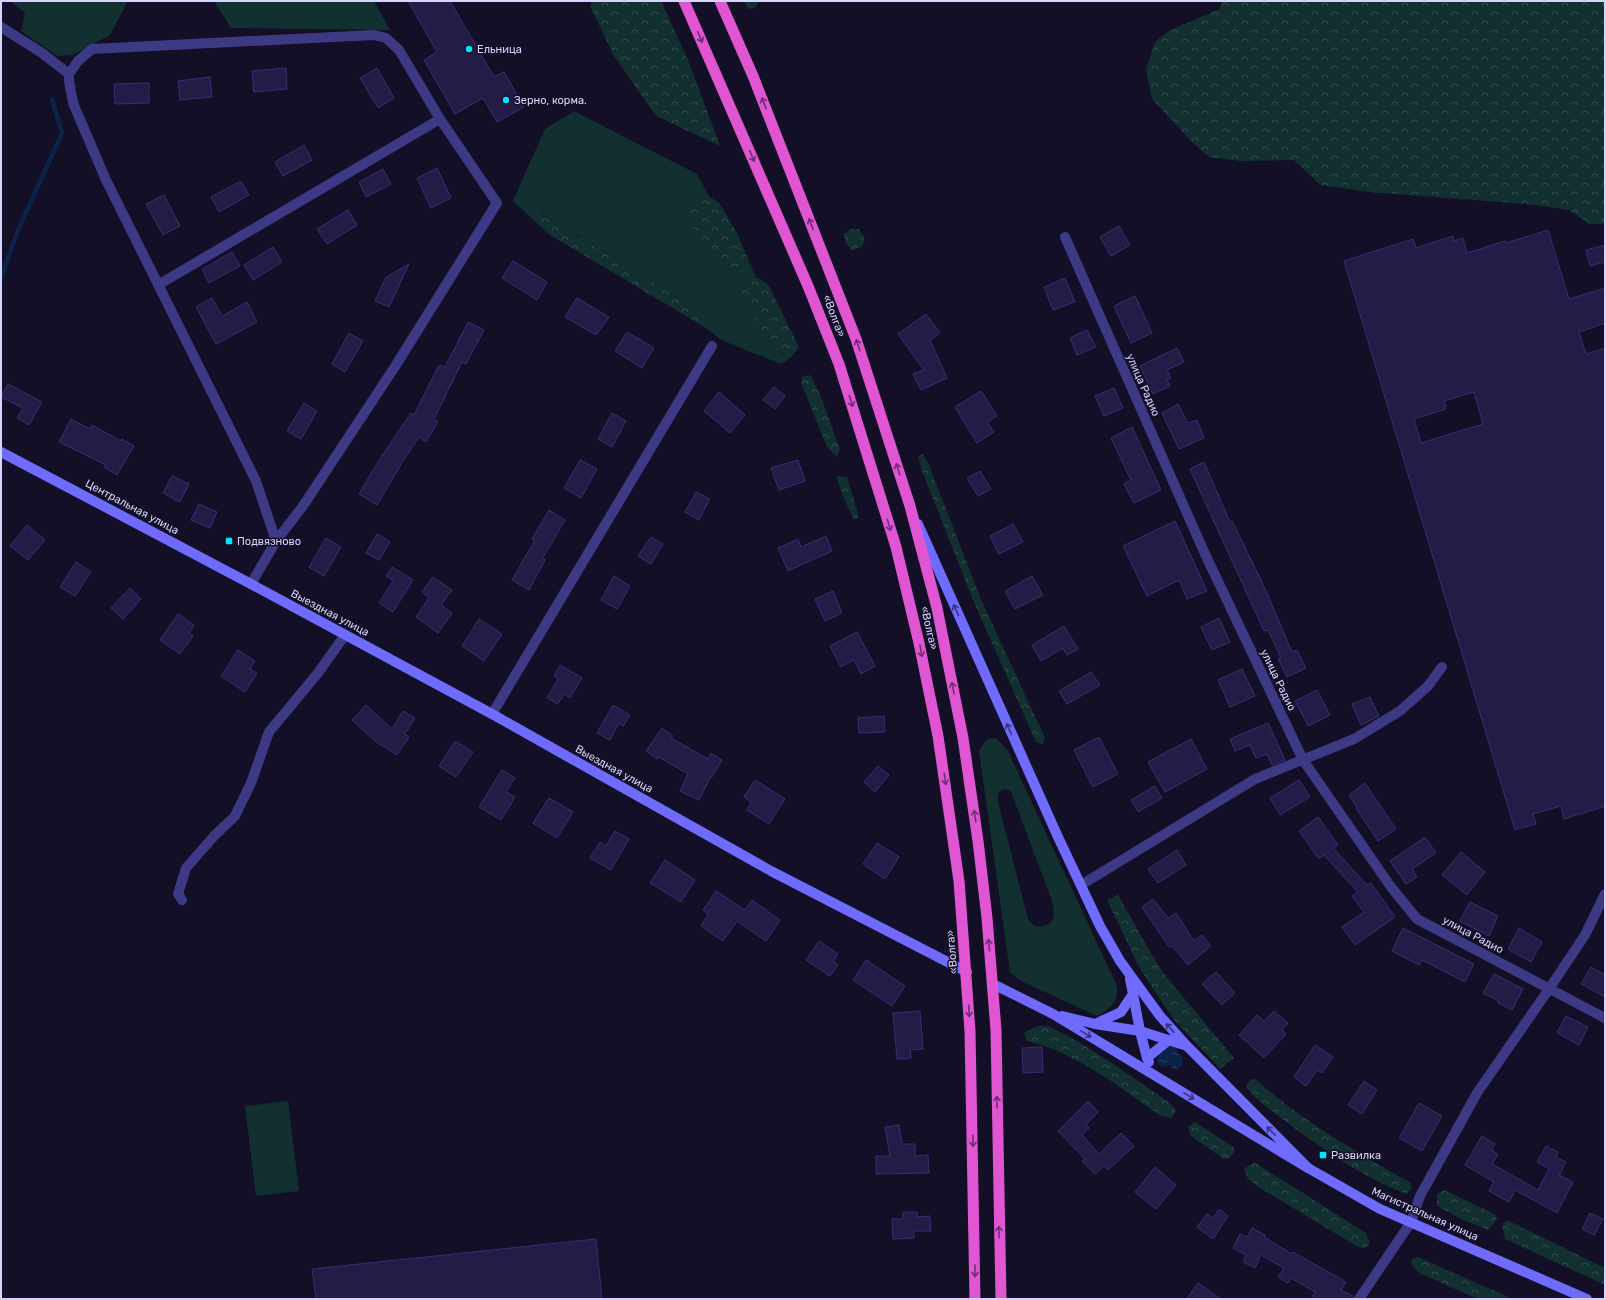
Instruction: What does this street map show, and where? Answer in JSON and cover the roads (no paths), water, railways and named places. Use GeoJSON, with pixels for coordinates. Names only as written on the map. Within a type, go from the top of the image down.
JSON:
{"type":"FeatureCollection","features":[{"type":"Feature","properties":{"kind":"highway","name":"«Волга»"},"geometry":{"type":"LineString","coordinates":[[684,1],[808,286],[839,364],[896,547],[920,643],[938,736],[959,881],[967,972],[970,1031],[975,1299]]}},
{"type":"Feature","properties":{"kind":"highway","name":"«Волга»"},"geometry":{"type":"LineString","coordinates":[[720,1],[753,76],[856,339],[910,506],[937,608],[963,738],[978,841],[993,984],[996,1030],[1001,1299]]}},
{"type":"Feature","properties":{"kind":"main road","name":"Центральная улица"},"geometry":{"type":"LineString","coordinates":[[1,452],[251,584]]}},
{"type":"Feature","properties":{"kind":"main road"},"geometry":{"type":"LineString","coordinates":[[910,506],[1025,764],[1100,926],[1130,977],[1160,1016],[1187,1046],[1308,1168]]}},
{"type":"Feature","properties":{"kind":"main road","name":"Выездная улица"},"geometry":{"type":"LineString","coordinates":[[251,584],[492,714],[771,871],[967,972]]}},
{"type":"Feature","properties":{"kind":"main road"},"geometry":{"type":"LineString","coordinates":[[1130,977],[1140,1030],[1148,1058],[1156,1076]]}},
{"type":"Feature","properties":{"kind":"main road"},"geometry":{"type":"LineString","coordinates":[[993,984],[1053,1014],[1095,1024],[1140,1030],[1187,1046]]}},
{"type":"Feature","properties":{"kind":"main road"},"geometry":{"type":"LineString","coordinates":[[1095,1024],[1121,1012],[1133,994]]}},
{"type":"Feature","properties":{"kind":"main road","name":"Магистральная улица"},"geometry":{"type":"LineString","coordinates":[[1053,1014],[1308,1168],[1380,1209],[1587,1299]]}},
{"type":"Feature","properties":{"kind":"main road"},"geometry":{"type":"LineString","coordinates":[[1148,1058],[1169,1040]]}},
{"type":"Feature","properties":{"kind":"street"},"geometry":{"type":"LineString","coordinates":[[1,28],[42,53],[69,74]]}},
{"type":"Feature","properties":{"kind":"street"},"geometry":{"type":"LineString","coordinates":[[251,584],[276,541],[303,506],[392,371],[497,203],[440,119],[399,50],[386,38],[374,35],[92,49],[78,61],[69,74],[73,103],[106,180],[256,481],[276,541]]}},
{"type":"Feature","properties":{"kind":"street"},"geometry":{"type":"LineString","coordinates":[[158,285],[440,119]]}},
{"type":"Feature","properties":{"kind":"street","name":"улица Радио"},"geometry":{"type":"LineString","coordinates":[[1065,237],[1205,554],[1304,760],[1391,887],[1417,918],[1605,1018]]}},
{"type":"Feature","properties":{"kind":"street"},"geometry":{"type":"LineString","coordinates":[[492,714],[712,346]]}},
{"type":"Feature","properties":{"kind":"street"},"geometry":{"type":"LineString","coordinates":[[182,900],[178,894],[186,868],[215,835],[235,816],[251,783],[269,732],[318,673],[345,635]]}},
{"type":"Feature","properties":{"kind":"street"},"geometry":{"type":"LineString","coordinates":[[1081,885],[1255,779],[1354,739],[1400,711],[1428,686],[1442,667]]}},
{"type":"Feature","properties":{"kind":"street"},"geometry":{"type":"LineString","coordinates":[[1359,1299],[1411,1222],[1420,1196],[1477,1092],[1550,989],[1585,935],[1605,894]]}},
{"type":"Feature","properties":{"kind":"water"},"geometry":{"type":"Polygon","coordinates":[[[1168,1044],[1178,1047],[1177,1053],[1182,1056],[1183,1061],[1181,1067],[1174,1069],[1169,1065],[1162,1067],[1158,1064],[1158,1057],[1161,1053],[1163,1053],[1163,1050],[1168,1044]]]}},
{"type":"Feature","properties":{"kind":"waterway"},"geometry":{"type":"LineString","coordinates":[[1,278],[16,235],[62,133],[52,99]]}},
{"type":"Feature","properties":{"kind":"place","name":"Ельница"},"geometry":{"type":"Point","coordinates":[469,49]}},
{"type":"Feature","properties":{"kind":"place","name":"Зерно, корма."},"geometry":{"type":"Point","coordinates":[506,100]}},
{"type":"Feature","properties":{"kind":"place","name":"Подвязново"},"geometry":{"type":"Point","coordinates":[229,541]}},
{"type":"Feature","properties":{"kind":"place","name":"Развилка"},"geometry":{"type":"Point","coordinates":[1323,1155]}}]}
